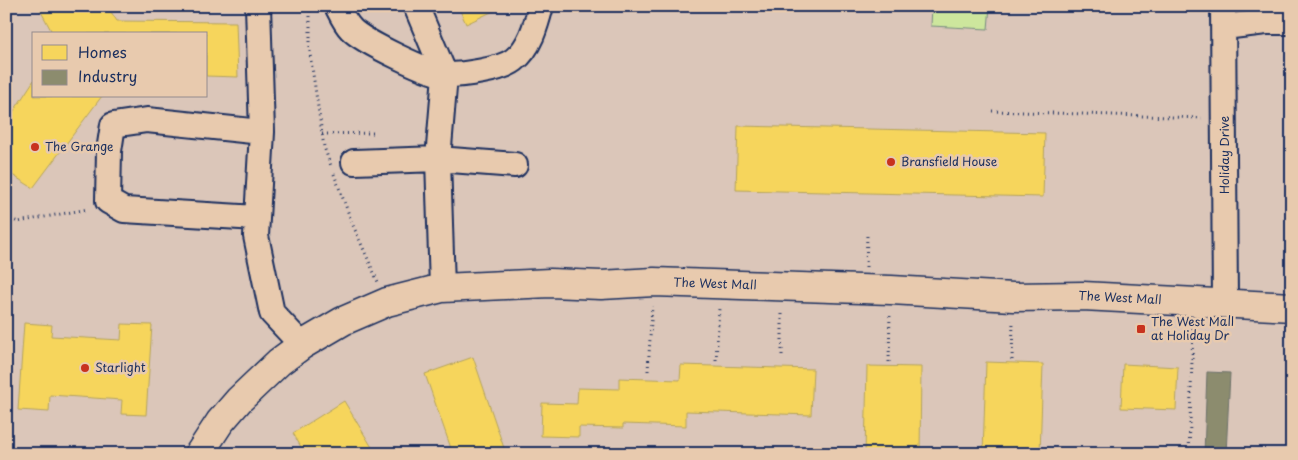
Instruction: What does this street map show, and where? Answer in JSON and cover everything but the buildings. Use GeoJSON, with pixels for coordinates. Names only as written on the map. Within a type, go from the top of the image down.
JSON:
{"type":"FeatureCollection","features":[{"type":"Feature","properties":{"kind":"main road","name":"The West Mall"},"geometry":{"type":"LineString","coordinates":[[199,454],[220,422],[239,400],[279,362],[302,345],[343,320],[387,302],[442,288],[550,282],[602,285],[654,282],[878,289],[1013,297],[1083,296],[1292,307]]}},
{"type":"Feature","properties":{"kind":"street"},"geometry":{"type":"LineString","coordinates":[[258,6],[262,132],[256,236],[272,312],[302,345]]}},
{"type":"Feature","properties":{"kind":"street"},"geometry":{"type":"LineString","coordinates":[[337,6],[350,28],[362,38],[410,62],[445,75],[493,69],[514,60],[522,52],[532,35],[541,6]]}},
{"type":"Feature","properties":{"kind":"street"},"geometry":{"type":"LineString","coordinates":[[416,6],[445,75],[438,159],[442,288]]}},
{"type":"Feature","properties":{"kind":"street"},"geometry":{"type":"LineString","coordinates":[[1224,16],[1240,6]]}},
{"type":"Feature","properties":{"kind":"street"},"geometry":{"type":"LineString","coordinates":[[1224,16],[1266,22],[1292,22]]}},
{"type":"Feature","properties":{"kind":"street","name":"Holiday Drive"},"geometry":{"type":"LineString","coordinates":[[1224,16],[1225,304]]}},
{"type":"Feature","properties":{"kind":"street"},"geometry":{"type":"LineString","coordinates":[[257,218],[124,210],[108,202],[109,151],[113,125],[147,120],[262,132]]}},
{"type":"Feature","properties":{"kind":"street"},"geometry":{"type":"LineString","coordinates":[[354,162],[438,159],[515,165]]}},
{"type":"Feature","properties":{"kind":"path"},"geometry":{"type":"LineString","coordinates":[[992,111],[1225,119]]}},
{"type":"Feature","properties":{"kind":"path"},"geometry":{"type":"LineString","coordinates":[[322,134],[373,132]]}},
{"type":"Feature","properties":{"kind":"path"},"geometry":{"type":"LineString","coordinates":[[6,217],[18,222],[98,207],[108,202]]}},
{"type":"Feature","properties":{"kind":"path"},"geometry":{"type":"LineString","coordinates":[[867,235],[878,289],[889,362]]}},
{"type":"Feature","properties":{"kind":"path"},"geometry":{"type":"LineString","coordinates":[[648,370],[654,282]]}},
{"type":"Feature","properties":{"kind":"path"},"geometry":{"type":"LineString","coordinates":[[716,360],[720,284]]}},
{"type":"Feature","properties":{"kind":"path"},"geometry":{"type":"LineString","coordinates":[[782,286],[782,355]]}},
{"type":"Feature","properties":{"kind":"path"},"geometry":{"type":"LineString","coordinates":[[1012,360],[1013,297]]}},
{"type":"Feature","properties":{"kind":"path"},"geometry":{"type":"LineString","coordinates":[[1189,454],[1193,328]]}},
{"type":"Feature","properties":{"kind":"green space"},"geometry":{"type":"Polygon","coordinates":[[[932,6],[990,6],[988,29],[931,26],[932,6]]]}},
{"type":"Feature","properties":{"kind":"place","name":"The Grange"},"geometry":{"type":"Point","coordinates":[35,147]}},
{"type":"Feature","properties":{"kind":"place","name":"Bransfield House"},"geometry":{"type":"Point","coordinates":[891,162]}},
{"type":"Feature","properties":{"kind":"place","name":"The West Mall at Holiday Dr"},"geometry":{"type":"Point","coordinates":[1141,329]}},
{"type":"Feature","properties":{"kind":"place","name":"Starlight"},"geometry":{"type":"Point","coordinates":[85,368]}}]}
